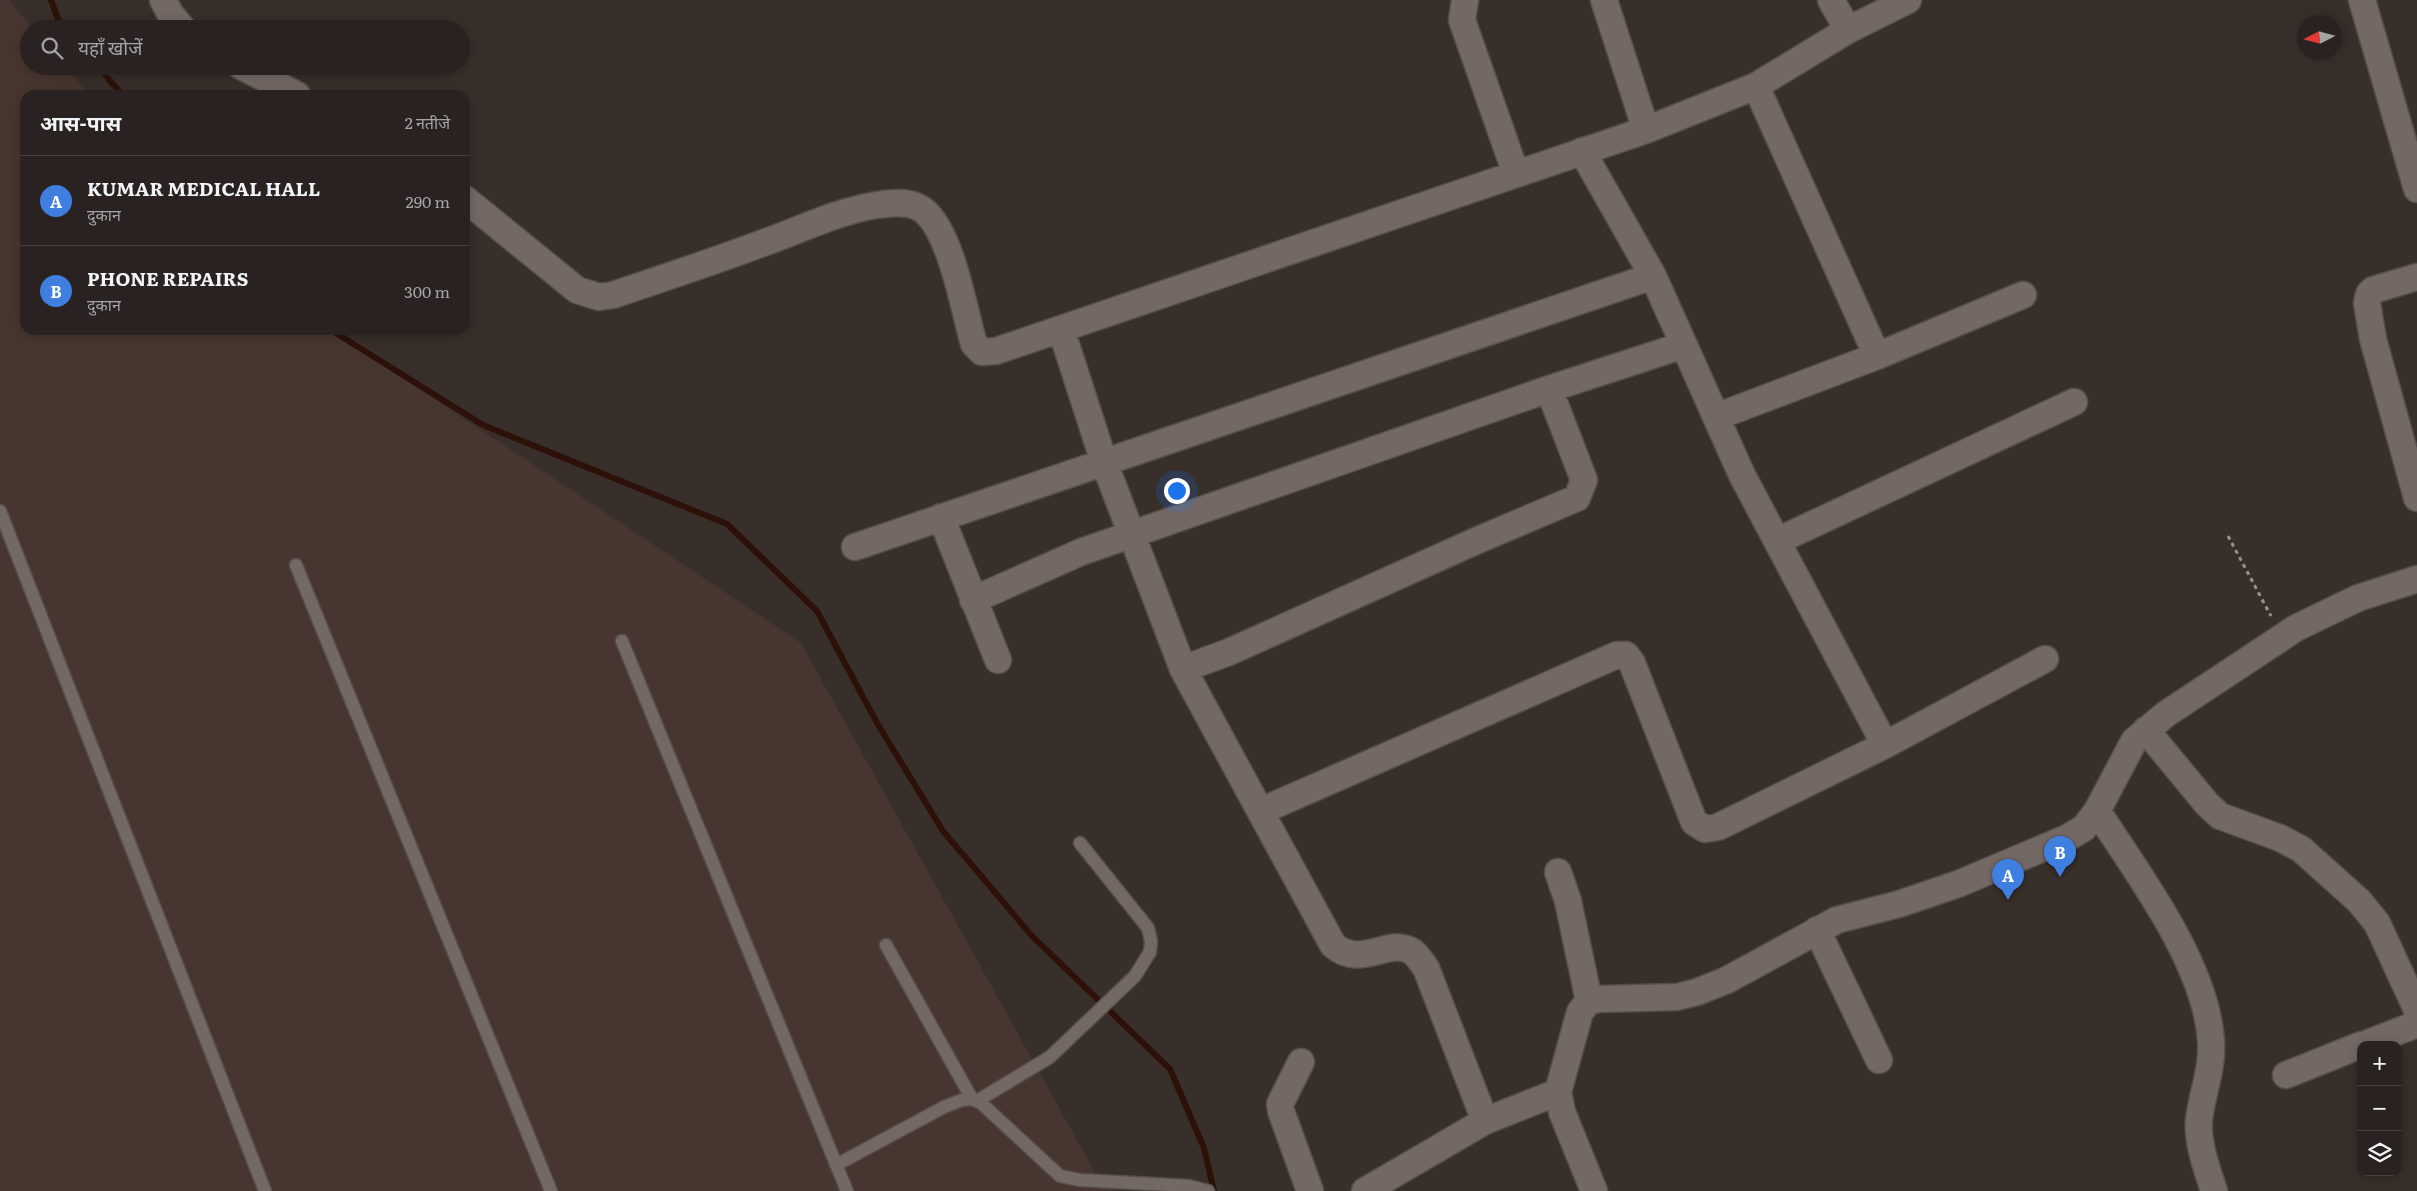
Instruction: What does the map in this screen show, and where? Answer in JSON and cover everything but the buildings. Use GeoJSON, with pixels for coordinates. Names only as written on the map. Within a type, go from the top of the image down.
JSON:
{"type":"FeatureCollection","features":[{"type":"Feature","properties":{"kind":"street"},"geometry":{"type":"LineString","coordinates":[[163,0],[175,20]]}},
{"type":"Feature","properties":{"kind":"street"},"geometry":{"type":"LineString","coordinates":[[1465,0],[1462,20],[1516,174]]}},
{"type":"Feature","properties":{"kind":"street"},"geometry":{"type":"LineString","coordinates":[[1604,0],[1646,130]]}},
{"type":"Feature","properties":{"kind":"street"},"geometry":{"type":"LineString","coordinates":[[1831,0],[1848,30]]}},
{"type":"Feature","properties":{"kind":"street"},"geometry":{"type":"LineString","coordinates":[[470,203],[576,290],[599,297],[613,295],[728,256],[843,214],[876,205],[900,202],[919,207],[932,219],[943,235],[974,344],[982,352],[996,351],[1646,130],[1756,86],[1848,30],[1908,0]]}},
{"type":"Feature","properties":{"kind":"street"},"geometry":{"type":"LineString","coordinates":[[2362,0],[2417,189]]}},
{"type":"Feature","properties":{"kind":"street"},"geometry":{"type":"LineString","coordinates":[[258,75],[287,90]]}},
{"type":"Feature","properties":{"kind":"street"},"geometry":{"type":"LineString","coordinates":[[1756,86],[1877,356]]}},
{"type":"Feature","properties":{"kind":"street"},"geometry":{"type":"LineString","coordinates":[[1582,151],[1653,276],[1742,475],[1885,746]]}},
{"type":"Feature","properties":{"kind":"street"},"geometry":{"type":"LineString","coordinates":[[855,547],[1653,276]]}},
{"type":"Feature","properties":{"kind":"street"},"geometry":{"type":"LineString","coordinates":[[2417,277],[2373,290],[2369,294],[2367,303],[2374,339],[2417,498]]}},
{"type":"Feature","properties":{"kind":"street"},"geometry":{"type":"LineString","coordinates":[[1716,417],[1877,356],[2024,295]]}},
{"type":"Feature","properties":{"kind":"street"},"geometry":{"type":"LineString","coordinates":[[1061,329],[1104,462],[1183,669],[1334,945],[1342,953],[1354,956],[1394,949],[1408,949],[1415,954],[1426,968],[1485,1121]]}},
{"type":"Feature","properties":{"kind":"street"},"geometry":{"type":"LineString","coordinates":[[973,600],[1081,552],[1131,534],[1549,389],[1684,345]]}},
{"type":"Feature","properties":{"kind":"street"},"geometry":{"type":"LineString","coordinates":[[1183,669],[1238,648],[1478,540],[1577,498],[1584,480],[1549,389]]}},
{"type":"Feature","properties":{"kind":"street"},"geometry":{"type":"LineString","coordinates":[[1778,541],[2074,402]]}},
{"type":"Feature","properties":{"kind":"street"},"geometry":{"type":"LineString","coordinates":[[941,517],[998,660]]}},
{"type":"Feature","properties":{"kind":"street"},"geometry":{"type":"LineString","coordinates":[[1594,1191],[1562,1112],[1558,1092],[1580,1012],[1589,1001],[1599,999],[1677,997],[1697,992],[1727,980],[1837,920],[1899,904],[1958,884],[2067,838],[2084,828],[2097,811],[2134,741],[2166,714],[2296,628],[2358,598],[2417,579]]}},
{"type":"Feature","properties":{"kind":"street"},"geometry":{"type":"LineString","coordinates":[[1261,811],[1617,655],[1626,656],[1632,663],[1694,822],[1705,828],[1718,827],[1885,746],[2045,659]]}},
{"type":"Feature","properties":{"kind":"street"},"geometry":{"type":"LineString","coordinates":[[2146,730],[2220,816],[2280,838],[2300,849],[2360,901],[2377,923],[2417,1010]]}},
{"type":"Feature","properties":{"kind":"street"},"geometry":{"type":"LineString","coordinates":[[2097,811],[2168,920],[2199,988],[2206,1011],[2212,1061],[2199,1122],[2203,1155],[2214,1191]]}},
{"type":"Feature","properties":{"kind":"street"},"geometry":{"type":"LineString","coordinates":[[1558,872],[1568,901],[1589,1001]]}},
{"type":"Feature","properties":{"kind":"street"},"geometry":{"type":"LineString","coordinates":[[1817,930],[1879,1060]]}},
{"type":"Feature","properties":{"kind":"street"},"geometry":{"type":"LineString","coordinates":[[2372,1041],[2417,1024]]}},
{"type":"Feature","properties":{"kind":"street"},"geometry":{"type":"LineString","coordinates":[[2286,1075],[2357,1047]]}},
{"type":"Feature","properties":{"kind":"street"},"geometry":{"type":"LineString","coordinates":[[1300,1062],[1280,1104],[1310,1191]]}},
{"type":"Feature","properties":{"kind":"street"},"geometry":{"type":"LineString","coordinates":[[1365,1191],[1485,1121],[1558,1092]]}},
{"type":"Feature","properties":{"kind":"lane"},"geometry":{"type":"LineString","coordinates":[[0,511],[265,1191]]}},
{"type":"Feature","properties":{"kind":"lane"},"geometry":{"type":"LineString","coordinates":[[296,565],[550,1191]]}},
{"type":"Feature","properties":{"kind":"lane"},"geometry":{"type":"LineString","coordinates":[[622,641],[846,1191]]}},
{"type":"Feature","properties":{"kind":"lane"},"geometry":{"type":"LineString","coordinates":[[836,1165],[944,1107],[962,1100],[974,1100],[1050,1057],[1135,976],[1150,952],[1151,941],[1148,928],[1080,843]]}},
{"type":"Feature","properties":{"kind":"lane"},"geometry":{"type":"LineString","coordinates":[[886,945],[974,1100],[988,1110],[1060,1176],[1080,1180],[1170,1184],[1204,1190]]}},
{"type":"Feature","properties":{"kind":"path"},"geometry":{"type":"LineString","coordinates":[[2228,536],[2282,637]]}},
{"type":"Feature","properties":{"kind":"shaded area"},"geometry":{"type":"Polygon","coordinates":[[[0,0],[9,0],[26,20],[20,20],[20,75],[73,75],[86,90],[20,90],[20,335],[339,335],[801,643],[1097,1176],[1117,1191],[0,1191],[0,0]]]}},
{"type":"Feature","properties":{"kind":"waterway"},"geometry":{"type":"LineString","coordinates":[[51,0],[59,20]]}},
{"type":"Feature","properties":{"kind":"waterway"},"geometry":{"type":"LineString","coordinates":[[105,75],[118,90]]}},
{"type":"Feature","properties":{"kind":"waterway"},"geometry":{"type":"LineString","coordinates":[[339,335],[483,425],[727,524],[817,611],[877,723],[943,831],[1032,936],[1170,1069],[1204,1148],[1214,1191]]}},
{"type":"Feature","properties":{"kind":"place","name":"PHONE REPAIRS"},"geometry":{"type":"Point","coordinates":[2060,877]}},
{"type":"Feature","properties":{"kind":"place","name":"KUMAR MEDICAL HALL"},"geometry":{"type":"Point","coordinates":[2008,900]}}]}
